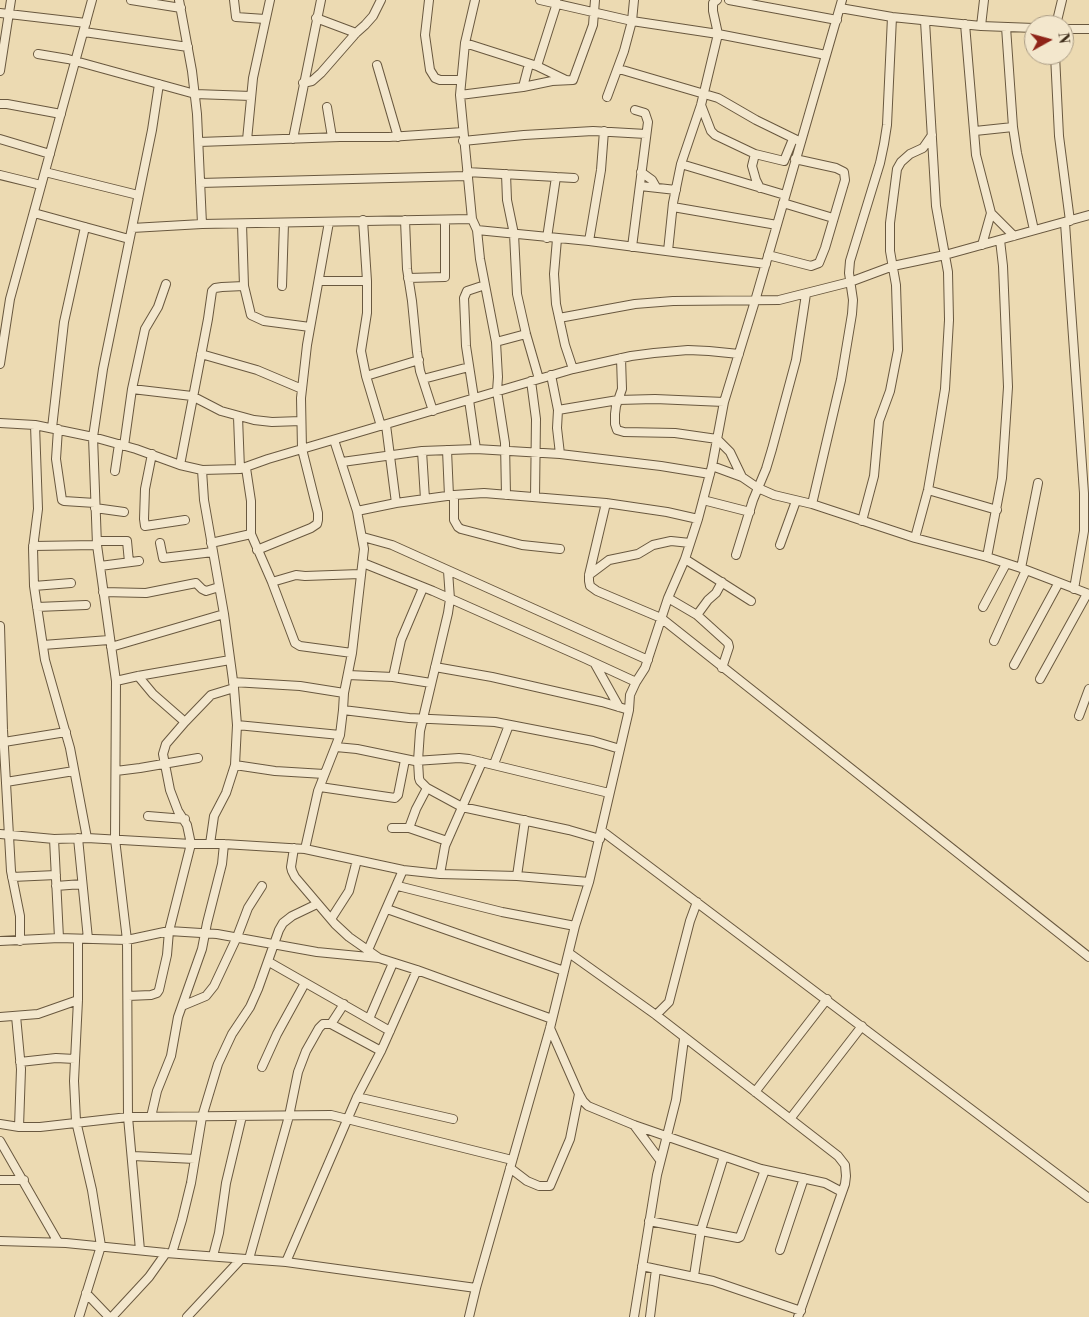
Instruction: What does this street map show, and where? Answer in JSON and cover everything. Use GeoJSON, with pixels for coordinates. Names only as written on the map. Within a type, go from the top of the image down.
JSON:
{"type":"FeatureCollection","features":[{"type":"Feature","properties":{"kind":"street"},"geometry":{"type":"LineString","coordinates":[[0,67],[4,13],[11,0]]}},
{"type":"Feature","properties":{"kind":"street"},"geometry":{"type":"LineString","coordinates":[[0,364],[10,299],[92,0]]}},
{"type":"Feature","properties":{"kind":"street"},"geometry":{"type":"LineString","coordinates":[[131,0],[180,4],[195,94],[202,224]]}},
{"type":"Feature","properties":{"kind":"street"},"geometry":{"type":"LineString","coordinates":[[234,0],[236,17],[265,19]]}},
{"type":"Feature","properties":{"kind":"street"},"geometry":{"type":"LineString","coordinates":[[248,140],[256,59],[270,0]]}},
{"type":"Feature","properties":{"kind":"street"},"geometry":{"type":"LineString","coordinates":[[293,139],[321,0]]}},
{"type":"Feature","properties":{"kind":"street"},"geometry":{"type":"LineString","coordinates":[[304,83],[316,78],[356,33],[366,25],[381,0]]}},
{"type":"Feature","properties":{"kind":"street"},"geometry":{"type":"LineString","coordinates":[[429,0],[425,35],[430,70],[435,78],[440,80],[460,80]]}},
{"type":"Feature","properties":{"kind":"street"},"geometry":{"type":"LineString","coordinates":[[475,0],[465,43],[460,95],[472,219],[477,230],[480,259],[496,342],[497,391],[504,429],[506,495]]}},
{"type":"Feature","properties":{"kind":"street"},"geometry":{"type":"LineString","coordinates":[[540,0],[632,21],[718,34],[826,55]]}},
{"type":"Feature","properties":{"kind":"street"},"geometry":{"type":"LineString","coordinates":[[460,95],[523,87],[552,81],[571,80],[574,78],[593,25],[595,0]]}},
{"type":"Feature","properties":{"kind":"street"},"geometry":{"type":"LineString","coordinates":[[607,97],[619,69],[632,21],[634,0]]}},
{"type":"Feature","properties":{"kind":"street"},"geometry":{"type":"LineString","coordinates":[[668,251],[673,207],[681,164],[701,105],[718,34],[713,11],[713,3],[717,0]]}},
{"type":"Feature","properties":{"kind":"street"},"geometry":{"type":"LineString","coordinates":[[729,0],[837,20]]}},
{"type":"Feature","properties":{"kind":"street"},"geometry":{"type":"LineString","coordinates":[[469,1317],[550,1028],[575,926],[589,882],[629,710],[630,694],[642,675],[648,660],[668,598],[685,559],[698,519],[711,470],[724,402],[777,225],[795,159],[797,141],[842,0]]}},
{"type":"Feature","properties":{"kind":"street"},"geometry":{"type":"LineString","coordinates":[[980,26],[984,0]]}},
{"type":"Feature","properties":{"kind":"street"},"geometry":{"type":"LineString","coordinates":[[1058,15],[1062,0]]}},
{"type":"Feature","properties":{"kind":"street"},"geometry":{"type":"LineString","coordinates":[[523,87],[533,65],[554,2]]}},
{"type":"Feature","properties":{"kind":"street"},"geometry":{"type":"LineString","coordinates":[[840,8],[925,21],[1024,28]]}},
{"type":"Feature","properties":{"kind":"street"},"geometry":{"type":"LineString","coordinates":[[4,13],[86,23]]}},
{"type":"Feature","properties":{"kind":"street"},"geometry":{"type":"LineString","coordinates":[[593,25],[604,15]]}},
{"type":"Feature","properties":{"kind":"street"},"geometry":{"type":"LineString","coordinates":[[812,504],[841,380],[852,314],[853,300],[850,282],[850,260],[884,144],[887,125],[892,17]]}},
{"type":"Feature","properties":{"kind":"street"},"geometry":{"type":"LineString","coordinates":[[316,18],[356,33]]}},
{"type":"Feature","properties":{"kind":"street"},"geometry":{"type":"LineString","coordinates":[[915,538],[928,490],[945,389],[949,320],[949,288],[936,206],[925,21]]}},
{"type":"Feature","properties":{"kind":"street"},"geometry":{"type":"LineString","coordinates":[[965,24],[978,166],[991,213],[1014,236]]}},
{"type":"Feature","properties":{"kind":"street"},"geometry":{"type":"LineString","coordinates":[[1006,27],[1013,127],[1034,230]]}},
{"type":"Feature","properties":{"kind":"street"},"geometry":{"type":"LineString","coordinates":[[1074,29],[1089,29]]}},
{"type":"Feature","properties":{"kind":"street"},"geometry":{"type":"LineString","coordinates":[[84,32],[188,47]]}},
{"type":"Feature","properties":{"kind":"street"},"geometry":{"type":"LineString","coordinates":[[465,43],[533,65],[567,80]]}},
{"type":"Feature","properties":{"kind":"street"},"geometry":{"type":"LineString","coordinates":[[38,54],[76,61],[195,94],[251,96]]}},
{"type":"Feature","properties":{"kind":"street"},"geometry":{"type":"LineString","coordinates":[[1055,65],[1059,136],[1068,222],[1084,493],[1084,531],[1074,589]]}},
{"type":"Feature","properties":{"kind":"street"},"geometry":{"type":"LineString","coordinates":[[378,66],[398,137]]}},
{"type":"Feature","properties":{"kind":"street"},"geometry":{"type":"LineString","coordinates":[[619,69],[718,98],[797,141]]}},
{"type":"Feature","properties":{"kind":"street"},"geometry":{"type":"LineString","coordinates":[[140,1250],[128,1117],[127,940],[115,839],[116,681],[97,543],[93,437],[103,369],[152,130],[158,84]]}},
{"type":"Feature","properties":{"kind":"street"},"geometry":{"type":"LineString","coordinates":[[0,104],[61,114]]}},
{"type":"Feature","properties":{"kind":"street"},"geometry":{"type":"LineString","coordinates":[[701,105],[711,131],[715,136],[755,154],[784,161],[797,141]]}},
{"type":"Feature","properties":{"kind":"street"},"geometry":{"type":"LineString","coordinates":[[327,107],[332,137]]}},
{"type":"Feature","properties":{"kind":"street"},"geometry":{"type":"LineString","coordinates":[[632,247],[648,122],[646,115],[642,111],[635,110]]}},
{"type":"Feature","properties":{"kind":"street"},"geometry":{"type":"LineString","coordinates":[[975,131],[1013,127]]}},
{"type":"Feature","properties":{"kind":"street"},"geometry":{"type":"LineString","coordinates":[[463,141],[524,134],[604,131],[646,134]]}},
{"type":"Feature","properties":{"kind":"street"},"geometry":{"type":"LineString","coordinates":[[589,242],[601,170],[604,131]]}},
{"type":"Feature","properties":{"kind":"street"},"geometry":{"type":"LineString","coordinates":[[199,142],[332,137],[398,137],[463,132]]}},
{"type":"Feature","properties":{"kind":"street"},"geometry":{"type":"LineString","coordinates":[[862,521],[874,476],[880,421],[890,391],[898,350],[898,303],[890,251],[890,223],[897,170],[901,162],[910,154],[923,148],[932,135]]}},
{"type":"Feature","properties":{"kind":"street"},"geometry":{"type":"LineString","coordinates":[[0,138],[50,154]]}},
{"type":"Feature","properties":{"kind":"street"},"geometry":{"type":"LineString","coordinates":[[755,154],[752,166],[760,188]]}},
{"type":"Feature","properties":{"kind":"street"},"geometry":{"type":"LineString","coordinates":[[768,255],[808,266],[817,264],[825,248],[844,180],[844,172],[842,169],[795,159]]}},
{"type":"Feature","properties":{"kind":"street"},"geometry":{"type":"LineString","coordinates":[[681,164],[760,188],[833,218]]}},
{"type":"Feature","properties":{"kind":"street"},"geometry":{"type":"LineString","coordinates":[[45,172],[138,195]]}},
{"type":"Feature","properties":{"kind":"street"},"geometry":{"type":"LineString","coordinates":[[642,172],[652,180],[656,187]]}},
{"type":"Feature","properties":{"kind":"street"},"geometry":{"type":"LineString","coordinates":[[200,182],[467,174],[574,178]]}},
{"type":"Feature","properties":{"kind":"street"},"geometry":{"type":"LineString","coordinates":[[506,174],[507,200],[514,234],[516,294],[535,380],[537,452],[535,497]]}},
{"type":"Feature","properties":{"kind":"street"},"geometry":{"type":"LineString","coordinates":[[0,175],[41,185]]}},
{"type":"Feature","properties":{"kind":"street"},"geometry":{"type":"LineString","coordinates":[[547,238],[556,177]]}},
{"type":"Feature","properties":{"kind":"street"},"geometry":{"type":"LineString","coordinates":[[640,186],[676,190]]}},
{"type":"Feature","properties":{"kind":"street"},"geometry":{"type":"LineString","coordinates":[[673,207],[777,225]]}},
{"type":"Feature","properties":{"kind":"street"},"geometry":{"type":"LineString","coordinates":[[34,213],[129,240]]}},
{"type":"Feature","properties":{"kind":"street"},"geometry":{"type":"LineString","coordinates":[[982,245],[991,213]]}},
{"type":"Feature","properties":{"kind":"street"},"geometry":{"type":"LineString","coordinates":[[559,318],[635,304],[689,300],[779,300],[850,282],[893,266],[945,255],[1089,215]]}},
{"type":"Feature","properties":{"kind":"street"},"geometry":{"type":"LineString","coordinates":[[132,228],[202,224],[472,219]]}},
{"type":"Feature","properties":{"kind":"street"},"geometry":{"type":"LineString","coordinates":[[362,220],[366,313],[361,343],[366,376],[384,425],[391,455],[396,503]]}},
{"type":"Feature","properties":{"kind":"street"},"geometry":{"type":"LineString","coordinates":[[405,220],[408,278],[419,360],[433,411]]}},
{"type":"Feature","properties":{"kind":"street"},"geometry":{"type":"LineString","coordinates":[[408,278],[445,277],[445,220]]}},
{"type":"Feature","properties":{"kind":"street"},"geometry":{"type":"LineString","coordinates":[[257,550],[317,524],[318,513],[302,449],[302,389],[310,327],[329,222]]}},
{"type":"Feature","properties":{"kind":"street"},"geometry":{"type":"LineString","coordinates":[[282,286],[284,223]]}},
{"type":"Feature","properties":{"kind":"street"},"geometry":{"type":"LineString","coordinates":[[242,224],[244,286],[249,310],[252,315],[264,321],[310,327]]}},
{"type":"Feature","properties":{"kind":"street"},"geometry":{"type":"LineString","coordinates":[[85,227],[64,322],[55,428],[56,459],[62,500],[124,512]]}},
{"type":"Feature","properties":{"kind":"street"},"geometry":{"type":"LineString","coordinates":[[477,230],[766,264]]}},
{"type":"Feature","properties":{"kind":"street"},"geometry":{"type":"LineString","coordinates":[[557,239],[554,274],[559,318],[573,369]]}},
{"type":"Feature","properties":{"kind":"street"},"geometry":{"type":"LineString","coordinates":[[987,557],[1002,478],[1008,387],[1003,266],[1000,240]]}},
{"type":"Feature","properties":{"kind":"street"},"geometry":{"type":"LineString","coordinates":[[319,281],[366,282]]}},
{"type":"Feature","properties":{"kind":"street"},"geometry":{"type":"LineString","coordinates":[[115,470],[122,445],[145,329],[158,307],[166,284]]}},
{"type":"Feature","properties":{"kind":"street"},"geometry":{"type":"LineString","coordinates":[[476,450],[466,346],[464,298],[467,291],[486,285]]}},
{"type":"Feature","properties":{"kind":"street"},"geometry":{"type":"LineString","coordinates":[[180,465],[212,291],[215,288],[244,286]]}},
{"type":"Feature","properties":{"kind":"street"},"geometry":{"type":"LineString","coordinates":[[736,555],[766,469],[796,360],[806,294]]}},
{"type":"Feature","properties":{"kind":"street"},"geometry":{"type":"LineString","coordinates":[[0,300],[10,299]]}},
{"type":"Feature","properties":{"kind":"street"},"geometry":{"type":"LineString","coordinates":[[496,342],[526,334]]}},
{"type":"Feature","properties":{"kind":"street"},"geometry":{"type":"LineString","coordinates":[[0,423],[55,428],[122,445],[180,465],[202,470],[243,468],[573,369],[621,358],[688,350],[739,354]]}},
{"type":"Feature","properties":{"kind":"street"},"geometry":{"type":"LineString","coordinates":[[201,354],[257,370],[302,389]]}},
{"type":"Feature","properties":{"kind":"street"},"geometry":{"type":"LineString","coordinates":[[621,358],[622,384],[615,409],[616,428],[619,431],[675,434],[717,439],[730,452],[742,476]]}},
{"type":"Feature","properties":{"kind":"street"},"geometry":{"type":"LineString","coordinates":[[366,376],[419,360]]}},
{"type":"Feature","properties":{"kind":"street"},"geometry":{"type":"LineString","coordinates":[[423,378],[469,367]]}},
{"type":"Feature","properties":{"kind":"street"},"geometry":{"type":"LineString","coordinates":[[551,375],[558,410],[557,428],[560,454]]}},
{"type":"Feature","properties":{"kind":"street"},"geometry":{"type":"LineString","coordinates":[[132,389],[192,396],[210,406],[238,417],[272,422],[301,421]]}},
{"type":"Feature","properties":{"kind":"street"},"geometry":{"type":"LineString","coordinates":[[558,410],[618,400],[654,399],[724,402]]}},
{"type":"Feature","properties":{"kind":"street"},"geometry":{"type":"LineString","coordinates":[[238,417],[243,468],[251,502],[251,534],[297,645],[352,653]]}},
{"type":"Feature","properties":{"kind":"street"},"geometry":{"type":"LineString","coordinates":[[35,425],[38,509],[33,546],[34,586],[42,645],[49,678],[66,732],[74,771],[82,838],[82,884],[88,939]]}},
{"type":"Feature","properties":{"kind":"street"},"geometry":{"type":"LineString","coordinates":[[305,849],[320,787],[340,735],[344,710],[344,693],[352,653],[360,574],[363,564],[363,537],[357,511],[334,440]]}},
{"type":"Feature","properties":{"kind":"street"},"geometry":{"type":"LineString","coordinates":[[447,450],[454,520],[458,527],[530,546],[560,549]]}},
{"type":"Feature","properties":{"kind":"street"},"geometry":{"type":"LineString","coordinates":[[342,462],[447,450],[537,452],[711,470],[742,476],[758,488],[774,495],[812,504],[915,538],[987,557],[1088,594],[1040,679]]}},
{"type":"Feature","properties":{"kind":"street"},"geometry":{"type":"LineString","coordinates":[[422,452],[425,499]]}},
{"type":"Feature","properties":{"kind":"street"},"geometry":{"type":"LineString","coordinates":[[152,454],[145,490],[145,526],[185,520]]}},
{"type":"Feature","properties":{"kind":"street"},"geometry":{"type":"LineString","coordinates":[[202,470],[204,500],[234,685],[237,725],[235,765],[226,793],[214,816],[210,844]]}},
{"type":"Feature","properties":{"kind":"street"},"geometry":{"type":"LineString","coordinates":[[994,641],[1024,569],[1038,483]]}},
{"type":"Feature","properties":{"kind":"street"},"geometry":{"type":"LineString","coordinates":[[928,490],[996,510]]}},
{"type":"Feature","properties":{"kind":"street"},"geometry":{"type":"LineString","coordinates":[[357,511],[396,503],[479,494],[606,503],[667,512],[698,519]]}},
{"type":"Feature","properties":{"kind":"street"},"geometry":{"type":"LineString","coordinates":[[703,500],[750,512]]}},
{"type":"Feature","properties":{"kind":"street"},"geometry":{"type":"LineString","coordinates":[[780,545],[796,501]]}},
{"type":"Feature","properties":{"kind":"street"},"geometry":{"type":"LineString","coordinates":[[606,503],[589,575],[590,586],[597,591],[661,618],[1089,957]]}},
{"type":"Feature","properties":{"kind":"street"},"geometry":{"type":"LineString","coordinates":[[211,543],[251,534]]}},
{"type":"Feature","properties":{"kind":"street"},"geometry":{"type":"LineString","coordinates":[[363,537],[392,545],[448,572],[648,660]]}},
{"type":"Feature","properties":{"kind":"street"},"geometry":{"type":"LineString","coordinates":[[33,546],[125,540],[127,541],[129,562]]}},
{"type":"Feature","properties":{"kind":"street"},"geometry":{"type":"LineString","coordinates":[[589,575],[609,560],[638,554],[652,545],[671,541],[690,543]]}},
{"type":"Feature","properties":{"kind":"street"},"geometry":{"type":"LineString","coordinates":[[160,542],[164,558],[213,552]]}},
{"type":"Feature","properties":{"kind":"street"},"geometry":{"type":"LineString","coordinates":[[685,559],[751,601]]}},
{"type":"Feature","properties":{"kind":"street"},"geometry":{"type":"LineString","coordinates":[[100,566],[139,561]]}},
{"type":"Feature","properties":{"kind":"street"},"geometry":{"type":"LineString","coordinates":[[363,564],[450,599],[636,682]]}},
{"type":"Feature","properties":{"kind":"street"},"geometry":{"type":"LineString","coordinates":[[983,607],[1006,564]]}},
{"type":"Feature","properties":{"kind":"street"},"geometry":{"type":"LineString","coordinates":[[448,572],[450,599],[422,719],[418,761],[418,778],[428,788],[462,807],[601,835],[697,902],[1089,1198]]}},
{"type":"Feature","properties":{"kind":"street"},"geometry":{"type":"LineString","coordinates":[[272,582],[296,575],[360,574]]}},
{"type":"Feature","properties":{"kind":"street"},"geometry":{"type":"LineString","coordinates":[[697,615],[716,593],[722,582]]}},
{"type":"Feature","properties":{"kind":"street"},"geometry":{"type":"LineString","coordinates":[[34,586],[71,583]]}},
{"type":"Feature","properties":{"kind":"street"},"geometry":{"type":"LineString","coordinates":[[103,592],[146,593],[196,583],[206,591],[219,587]]}},
{"type":"Feature","properties":{"kind":"street"},"geometry":{"type":"LineString","coordinates":[[1014,664],[1058,584]]}},
{"type":"Feature","properties":{"kind":"street"},"geometry":{"type":"LineString","coordinates":[[393,677],[401,640],[423,588]]}},
{"type":"Feature","properties":{"kind":"street"},"geometry":{"type":"LineString","coordinates":[[668,598],[697,615],[729,644],[722,668]]}},
{"type":"Feature","properties":{"kind":"street"},"geometry":{"type":"LineString","coordinates":[[37,607],[86,605]]}},
{"type":"Feature","properties":{"kind":"street"},"geometry":{"type":"LineString","coordinates":[[42,645],[110,643],[224,614]]}},
{"type":"Feature","properties":{"kind":"street"},"geometry":{"type":"LineString","coordinates":[[0,626],[9,835],[12,877],[20,916],[20,941]]}},
{"type":"Feature","properties":{"kind":"street"},"geometry":{"type":"LineString","coordinates":[[116,681],[230,660]]}},
{"type":"Feature","properties":{"kind":"street"},"geometry":{"type":"LineString","coordinates":[[595,664],[618,707]]}},
{"type":"Feature","properties":{"kind":"street"},"geometry":{"type":"LineString","coordinates":[[435,667],[492,678],[629,710]]}},
{"type":"Feature","properties":{"kind":"street"},"geometry":{"type":"LineString","coordinates":[[348,675],[393,677],[431,683]]}},
{"type":"Feature","properties":{"kind":"street"},"geometry":{"type":"LineString","coordinates":[[138,676],[153,694],[185,722]]}},
{"type":"Feature","properties":{"kind":"street"},"geometry":{"type":"LineString","coordinates":[[128,996],[157,993],[167,955],[169,931],[191,844],[189,830],[174,802],[164,763],[163,754],[166,744],[211,695],[234,685],[300,686],[344,693]]}},
{"type":"Feature","properties":{"kind":"street"},"geometry":{"type":"LineString","coordinates":[[1079,716],[1089,689]]}},
{"type":"Feature","properties":{"kind":"street"},"geometry":{"type":"LineString","coordinates":[[344,710],[422,719],[485,721],[593,741],[620,749]]}},
{"type":"Feature","properties":{"kind":"street"},"geometry":{"type":"LineString","coordinates":[[237,725],[340,735]]}},
{"type":"Feature","properties":{"kind":"street"},"geometry":{"type":"LineString","coordinates":[[494,764],[509,725]]}},
{"type":"Feature","properties":{"kind":"street"},"geometry":{"type":"LineString","coordinates":[[4,742],[66,732]]}},
{"type":"Feature","properties":{"kind":"street"},"geometry":{"type":"LineString","coordinates":[[336,747],[357,749],[406,760],[459,758],[494,764],[609,793]]}},
{"type":"Feature","properties":{"kind":"street"},"geometry":{"type":"LineString","coordinates":[[116,771],[198,758]]}},
{"type":"Feature","properties":{"kind":"street"},"geometry":{"type":"LineString","coordinates":[[320,787],[395,798],[398,795],[406,760]]}},
{"type":"Feature","properties":{"kind":"street"},"geometry":{"type":"LineString","coordinates":[[440,874],[442,857],[448,841],[482,762]]}},
{"type":"Feature","properties":{"kind":"street"},"geometry":{"type":"LineString","coordinates":[[235,765],[275,771],[324,774]]}},
{"type":"Feature","properties":{"kind":"street"},"geometry":{"type":"LineString","coordinates":[[6,782],[74,771]]}},
{"type":"Feature","properties":{"kind":"street"},"geometry":{"type":"LineString","coordinates":[[409,828],[416,809],[428,788]]}},
{"type":"Feature","properties":{"kind":"street"},"geometry":{"type":"LineString","coordinates":[[148,816],[184,819]]}},
{"type":"Feature","properties":{"kind":"street"},"geometry":{"type":"LineString","coordinates":[[517,876],[524,820]]}},
{"type":"Feature","properties":{"kind":"street"},"geometry":{"type":"LineString","coordinates":[[392,828],[409,828],[448,841]]}},
{"type":"Feature","properties":{"kind":"street"},"geometry":{"type":"LineString","coordinates":[[0,834],[54,839],[115,839],[294,848],[404,870],[440,874],[517,876],[589,882]]}},
{"type":"Feature","properties":{"kind":"street"},"geometry":{"type":"LineString","coordinates":[[54,839],[59,938]]}},
{"type":"Feature","properties":{"kind":"street"},"geometry":{"type":"LineString","coordinates":[[151,1116],[157,1092],[171,1056],[182,1006],[202,949],[222,864],[224,844]]}},
{"type":"Feature","properties":{"kind":"street"},"geometry":{"type":"LineString","coordinates":[[294,848],[292,874],[331,920],[348,936],[379,958]]}},
{"type":"Feature","properties":{"kind":"street"},"geometry":{"type":"LineString","coordinates":[[331,920],[349,891],[357,860]]}},
{"type":"Feature","properties":{"kind":"street"},"geometry":{"type":"LineString","coordinates":[[368,950],[376,927],[387,909],[404,870]]}},
{"type":"Feature","properties":{"kind":"street"},"geometry":{"type":"LineString","coordinates":[[12,877],[56,875]]}},
{"type":"Feature","properties":{"kind":"street"},"geometry":{"type":"LineString","coordinates":[[56,886],[82,884]]}},
{"type":"Feature","properties":{"kind":"street"},"geometry":{"type":"LineString","coordinates":[[182,1006],[206,996],[210,992],[237,937],[248,908],[262,886]]}},
{"type":"Feature","properties":{"kind":"street"},"geometry":{"type":"LineString","coordinates":[[398,886],[502,912],[575,926]]}},
{"type":"Feature","properties":{"kind":"street"},"geometry":{"type":"LineString","coordinates":[[656,1015],[669,1002],[690,921],[697,902]]}},
{"type":"Feature","properties":{"kind":"street"},"geometry":{"type":"LineString","coordinates":[[86,1293],[111,1317],[169,1253],[182,1220],[202,1116],[218,1064],[232,1034],[250,1007],[283,923],[292,916],[317,904]]}},
{"type":"Feature","properties":{"kind":"street"},"geometry":{"type":"LineString","coordinates":[[387,909],[564,971]]}},
{"type":"Feature","properties":{"kind":"street"},"geometry":{"type":"LineString","coordinates":[[0,941],[59,938],[127,940],[169,931],[237,937],[317,952],[379,958],[552,1019]]}},
{"type":"Feature","properties":{"kind":"street"},"geometry":{"type":"LineString","coordinates":[[78,939],[78,1000],[75,1058],[76,1121],[96,1207],[101,1246],[79,1317]]}},
{"type":"Feature","properties":{"kind":"street"},"geometry":{"type":"LineString","coordinates":[[569,953],[656,1015],[684,1039],[790,1119],[845,1165],[846,1176],[842,1192],[799,1314],[748,1291],[694,1276],[642,1266]]}},
{"type":"Feature","properties":{"kind":"street"},"geometry":{"type":"LineString","coordinates":[[269,962],[390,1031]]}},
{"type":"Feature","properties":{"kind":"street"},"geometry":{"type":"LineString","coordinates":[[370,1019],[393,963]]}},
{"type":"Feature","properties":{"kind":"street"},"geometry":{"type":"LineString","coordinates":[[286,1262],[358,1097],[417,970]]}},
{"type":"Feature","properties":{"kind":"street"},"geometry":{"type":"LineString","coordinates":[[262,1067],[274,1040],[305,983]]}},
{"type":"Feature","properties":{"kind":"street"},"geometry":{"type":"LineString","coordinates":[[0,1017],[38,1014],[78,1000]]}},
{"type":"Feature","properties":{"kind":"street"},"geometry":{"type":"LineString","coordinates":[[755,1092],[827,1000]]}},
{"type":"Feature","properties":{"kind":"street"},"geometry":{"type":"LineString","coordinates":[[331,1024],[344,1004]]}},
{"type":"Feature","properties":{"kind":"street"},"geometry":{"type":"LineString","coordinates":[[16,1016],[20,1062],[19,1127]]}},
{"type":"Feature","properties":{"kind":"street"},"geometry":{"type":"LineString","coordinates":[[187,1317],[245,1259],[289,1116],[298,1072],[306,1051],[319,1028],[323,1024],[331,1024],[381,1051]]}},
{"type":"Feature","properties":{"kind":"street"},"geometry":{"type":"LineString","coordinates":[[790,1119],[862,1026]]}},
{"type":"Feature","properties":{"kind":"street"},"geometry":{"type":"LineString","coordinates":[[550,1028],[582,1101],[588,1106],[634,1125],[724,1156],[766,1170],[829,1184],[842,1192]]}},
{"type":"Feature","properties":{"kind":"street"},"geometry":{"type":"LineString","coordinates":[[634,1317],[660,1160],[676,1100],[684,1039]]}},
{"type":"Feature","properties":{"kind":"street"},"geometry":{"type":"LineString","coordinates":[[20,1062],[75,1058]]}},
{"type":"Feature","properties":{"kind":"street"},"geometry":{"type":"LineString","coordinates":[[0,1124],[19,1127],[40,1127],[76,1121],[151,1116],[331,1116],[349,1119],[511,1164],[527,1181],[539,1186],[550,1186],[570,1139],[579,1094]]}},
{"type":"Feature","properties":{"kind":"street"},"geometry":{"type":"LineString","coordinates":[[358,1097],[453,1119]]}},
{"type":"Feature","properties":{"kind":"street"},"geometry":{"type":"LineString","coordinates":[[213,1256],[224,1209],[226,1183],[242,1116]]}},
{"type":"Feature","properties":{"kind":"street"},"geometry":{"type":"LineString","coordinates":[[634,1125],[660,1160]]}},
{"type":"Feature","properties":{"kind":"street"},"geometry":{"type":"LineString","coordinates":[[0,1141],[58,1242]]}},
{"type":"Feature","properties":{"kind":"street"},"geometry":{"type":"LineString","coordinates":[[133,1156],[195,1159]]}},
{"type":"Feature","properties":{"kind":"street"},"geometry":{"type":"LineString","coordinates":[[694,1276],[701,1230],[724,1156]]}},
{"type":"Feature","properties":{"kind":"street"},"geometry":{"type":"LineString","coordinates":[[649,1220],[736,1238],[740,1237],[766,1170]]}},
{"type":"Feature","properties":{"kind":"street"},"geometry":{"type":"LineString","coordinates":[[780,1250],[804,1178]]}},
{"type":"Feature","properties":{"kind":"street"},"geometry":{"type":"LineString","coordinates":[[0,1180],[24,1180]]}},
{"type":"Feature","properties":{"kind":"street"},"geometry":{"type":"LineString","coordinates":[[0,1241],[58,1242],[286,1262],[476,1288]]}},
{"type":"Feature","properties":{"kind":"street"},"geometry":{"type":"LineString","coordinates":[[650,1317],[656,1269]]}}]}
